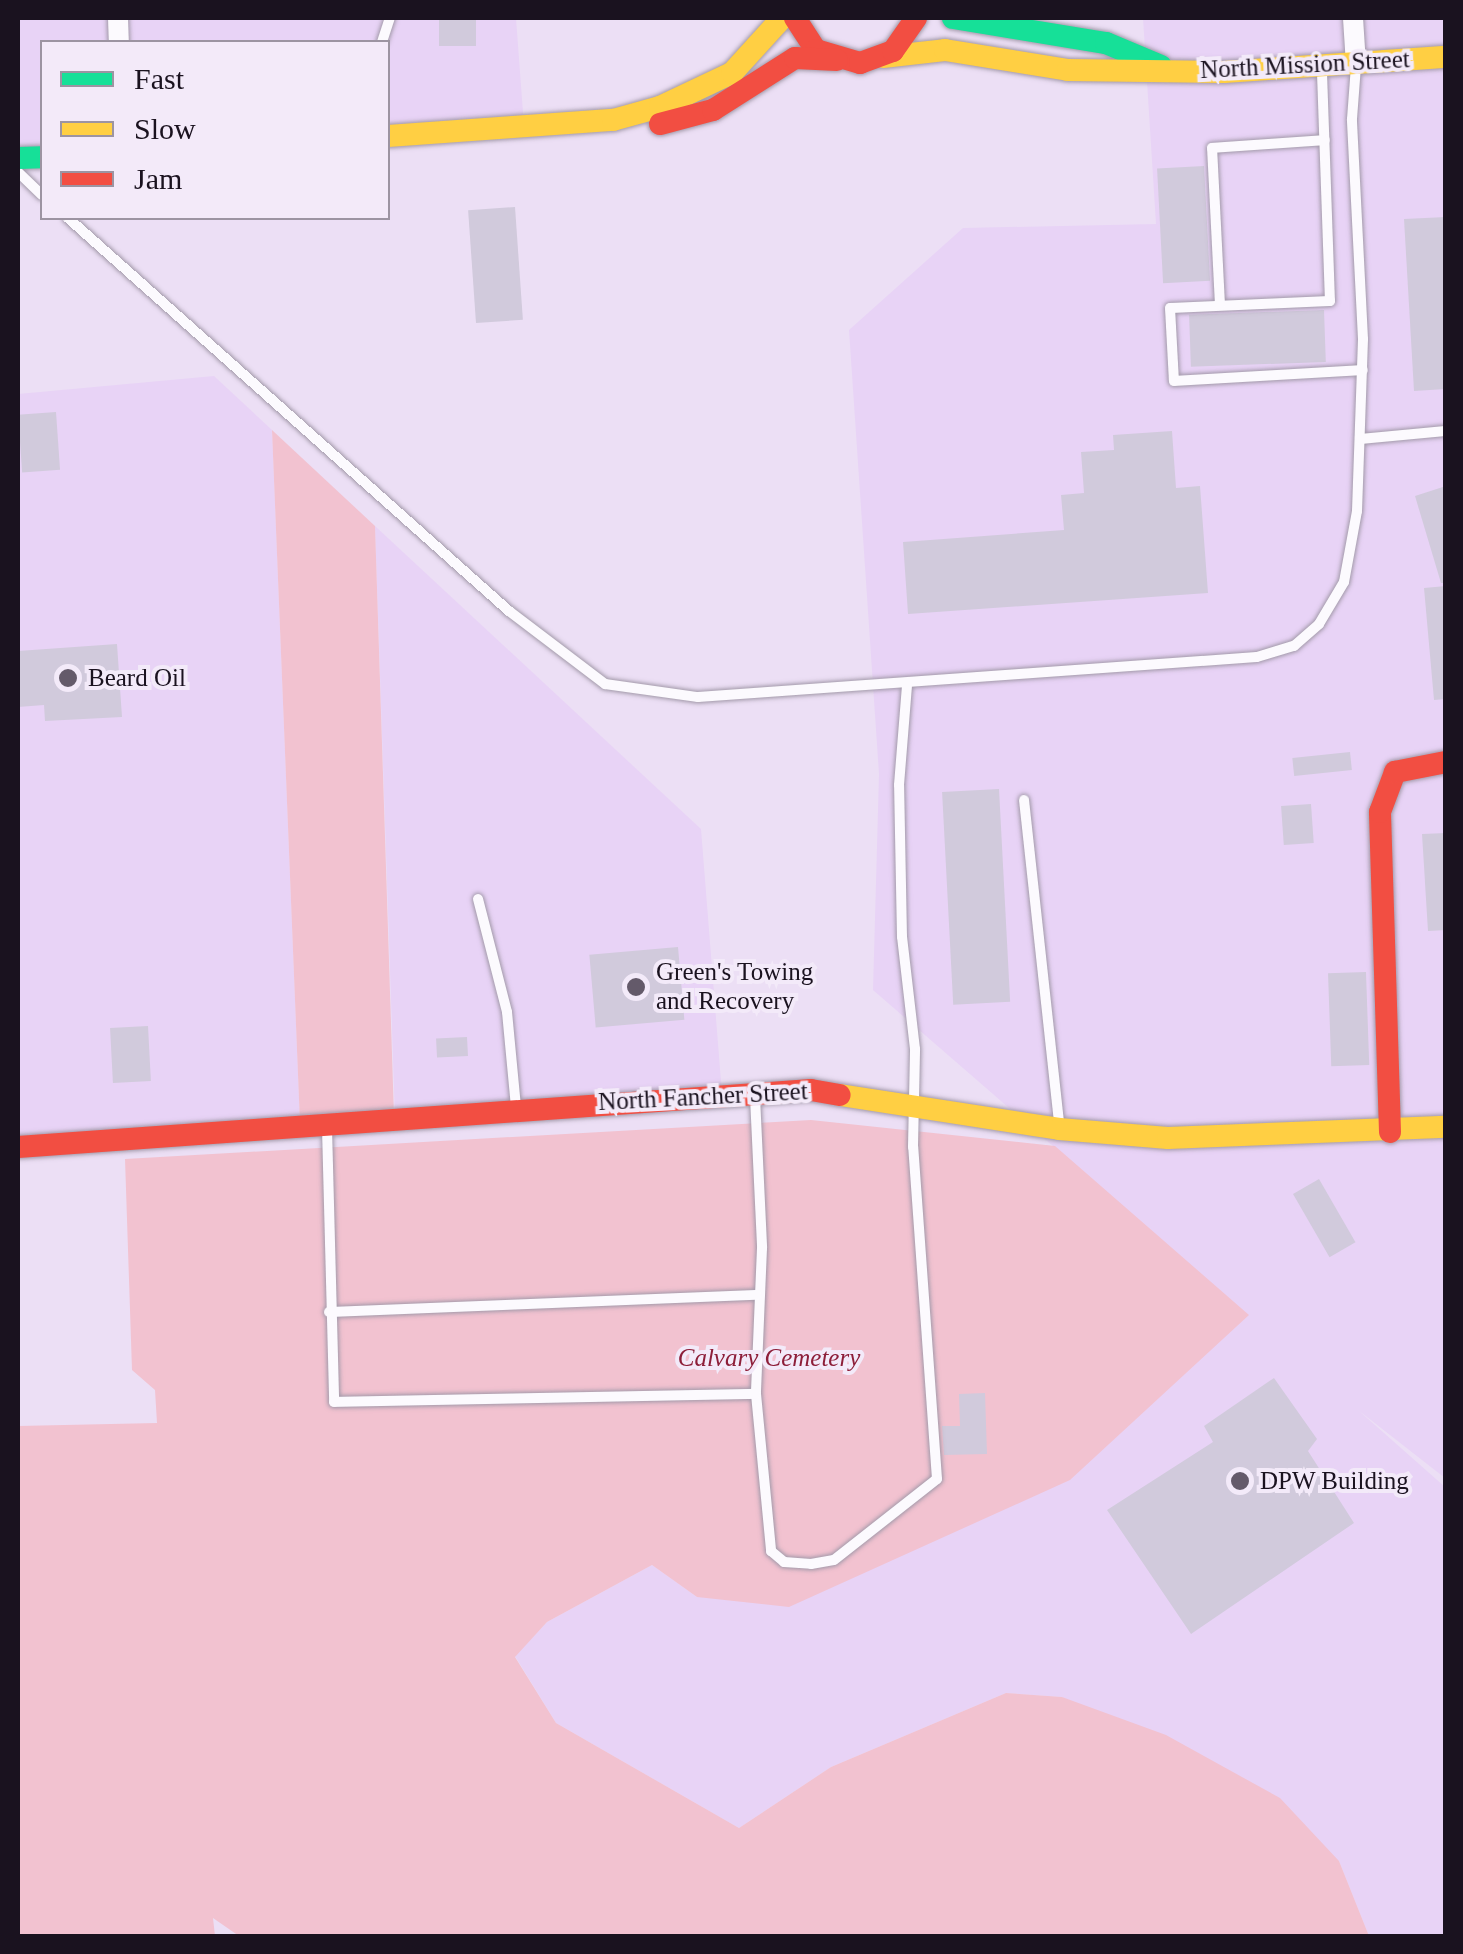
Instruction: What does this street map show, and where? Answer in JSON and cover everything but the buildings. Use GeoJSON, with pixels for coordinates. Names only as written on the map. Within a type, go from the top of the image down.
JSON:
{"type":"FeatureCollection","features":[{"type":"Feature","properties":{"kind":"street","name":"North Mission Street"},"geometry":{"type":"LineString","coordinates":[[613,120],[718,83],[747,61],[782,18]]}},
{"type":"Feature","properties":{"kind":"street"},"geometry":{"type":"LineString","coordinates":[[795,18],[808,42],[837,60]]}},
{"type":"Feature","properties":{"kind":"street"},"geometry":{"type":"LineString","coordinates":[[883,57],[902,43],[916,18]]}},
{"type":"Feature","properties":{"kind":"street","name":"North Mission Street"},"geometry":{"type":"LineString","coordinates":[[952,18],[1106,43],[1166,68]]}},
{"type":"Feature","properties":{"kind":"street"},"geometry":{"type":"LineString","coordinates":[[1353,18],[1356,64]]}},
{"type":"Feature","properties":{"kind":"street","name":"North Mission Street"},"geometry":{"type":"LineString","coordinates":[[390,136],[613,120],[678,123],[724,104],[796,58],[837,60],[945,50],[1068,70],[1322,67],[1446,57]]}},
{"type":"Feature","properties":{"kind":"street"},"geometry":{"type":"LineString","coordinates":[[1390,1132],[1380,812],[1395,772],[1446,762]]}},
{"type":"Feature","properties":{"kind":"street","name":"North Fancher Street"},"geometry":{"type":"LineString","coordinates":[[18,1147],[516,1108],[811,1090],[918,1102],[1060,1129],[1168,1138],[1446,1127]]}},
{"type":"Feature","properties":{"kind":"lane"},"geometry":{"type":"LineString","coordinates":[[70,220],[408,524],[605,684],[653,696],[698,697],[907,686],[1257,657],[1294,646],[1320,624],[1344,582],[1357,511],[1363,370],[1356,64]]}},
{"type":"Feature","properties":{"kind":"lane"},"geometry":{"type":"LineString","coordinates":[[1322,67],[1330,300],[1170,308],[1174,381],[1363,370]]}},
{"type":"Feature","properties":{"kind":"lane"},"geometry":{"type":"LineString","coordinates":[[1220,305],[1212,148],[1325,140]]}},
{"type":"Feature","properties":{"kind":"lane"},"geometry":{"type":"LineString","coordinates":[[18,172],[40,192]]}},
{"type":"Feature","properties":{"kind":"lane"},"geometry":{"type":"LineString","coordinates":[[1360,439],[1446,431]]}},
{"type":"Feature","properties":{"kind":"lane"},"geometry":{"type":"LineString","coordinates":[[754,1092],[762,1248],[757,1294],[756,1394],[771,1551],[784,1562],[834,1560],[937,1479],[913,1147],[918,1102],[902,938],[899,784],[907,686]]}},
{"type":"Feature","properties":{"kind":"lane"},"geometry":{"type":"LineString","coordinates":[[1024,800],[1060,1129]]}},
{"type":"Feature","properties":{"kind":"lane"},"geometry":{"type":"LineString","coordinates":[[478,899],[507,1012],[516,1108]]}},
{"type":"Feature","properties":{"kind":"lane"},"geometry":{"type":"LineString","coordinates":[[326,1122],[334,1402],[756,1394]]}},
{"type":"Feature","properties":{"kind":"lane"},"geometry":{"type":"LineString","coordinates":[[329,1312],[757,1294]]}},
{"type":"Feature","properties":{"kind":"shaded area"},"geometry":{"type":"Polygon","coordinates":[[[18,18],[516,18],[524,126],[390,132],[390,40],[40,40],[40,156],[18,158],[18,18]]]}},
{"type":"Feature","properties":{"kind":"shaded area"},"geometry":{"type":"Polygon","coordinates":[[[1143,18],[1445,18],[1445,1478],[1358,1410],[1445,1487],[1445,1936],[1369,1936],[1339,1861],[1062,1697],[1006,1693],[831,1767],[739,1828],[556,1723],[515,1656],[547,1622],[652,1565],[697,1597],[1248,1315],[873,990],[879,774],[849,330],[963,228],[1156,224],[1143,18]]]}},
{"type":"Feature","properties":{"kind":"shaded area"},"geometry":{"type":"Polygon","coordinates":[[[214,376],[272,430],[300,1124],[18,1143],[18,394],[214,376]]]}},
{"type":"Feature","properties":{"kind":"shaded area"},"geometry":{"type":"Polygon","coordinates":[[[375,526],[701,829],[722,1094],[395,1117],[375,526]]]}},
{"type":"Feature","properties":{"kind":"green space"},"geometry":{"type":"Polygon","coordinates":[[[272,430],[375,526],[394,1117],[300,1124],[272,430]]]}},
{"type":"Feature","properties":{"kind":"green space","name":"Calvary Cemetery"},"geometry":{"type":"Polygon","coordinates":[[[811,1120],[1055,1146],[1249,1315],[1070,1480],[789,1607],[697,1597],[652,1565],[547,1622],[515,1657],[556,1723],[739,1828],[831,1767],[1006,1693],[1062,1697],[1166,1735],[1280,1798],[1339,1861],[1369,1936],[239,1936],[213,1918],[215,1936],[18,1936],[18,1426],[157,1423],[155,1390],[132,1370],[125,1159],[811,1120]]]}},
{"type":"Feature","properties":{"kind":"traffic: fast"},"geometry":{"type":"LineString","coordinates":[[953,18],[1106,43],[1161,66]]}},
{"type":"Feature","properties":{"kind":"traffic: fast"},"geometry":{"type":"LineString","coordinates":[[18,158],[40,157]]}},
{"type":"Feature","properties":{"kind":"traffic: slow"},"geometry":{"type":"LineString","coordinates":[[390,136],[613,120],[660,107],[732,73],[782,18]]}},
{"type":"Feature","properties":{"kind":"traffic: slow"},"geometry":{"type":"LineString","coordinates":[[883,57],[945,50],[1068,70],[1224,72],[1446,57]]}},
{"type":"Feature","properties":{"kind":"traffic: slow"},"geometry":{"type":"LineString","coordinates":[[840,1095],[1059,1129],[1168,1138],[1446,1127]]}},
{"type":"Feature","properties":{"kind":"traffic: jam"},"geometry":{"type":"LineString","coordinates":[[795,18],[816,50],[860,63],[893,51],[916,18]]}},
{"type":"Feature","properties":{"kind":"traffic: jam"},"geometry":{"type":"LineString","coordinates":[[660,124],[713,110],[795,58],[837,60]]}},
{"type":"Feature","properties":{"kind":"traffic: jam"},"geometry":{"type":"LineString","coordinates":[[1390,1132],[1380,812],[1395,772],[1446,762]]}},
{"type":"Feature","properties":{"kind":"traffic: jam"},"geometry":{"type":"LineString","coordinates":[[18,1147],[811,1090],[840,1095]]}},
{"type":"Feature","properties":{"kind":"place","name":"Beard Oil"},"geometry":{"type":"Point","coordinates":[68,678]}},
{"type":"Feature","properties":{"kind":"place","name":"Green's Towing and Recovery"},"geometry":{"type":"Point","coordinates":[636,987]}},
{"type":"Feature","properties":{"kind":"place","name":"DPW Building"},"geometry":{"type":"Point","coordinates":[1240,1481]}}]}
